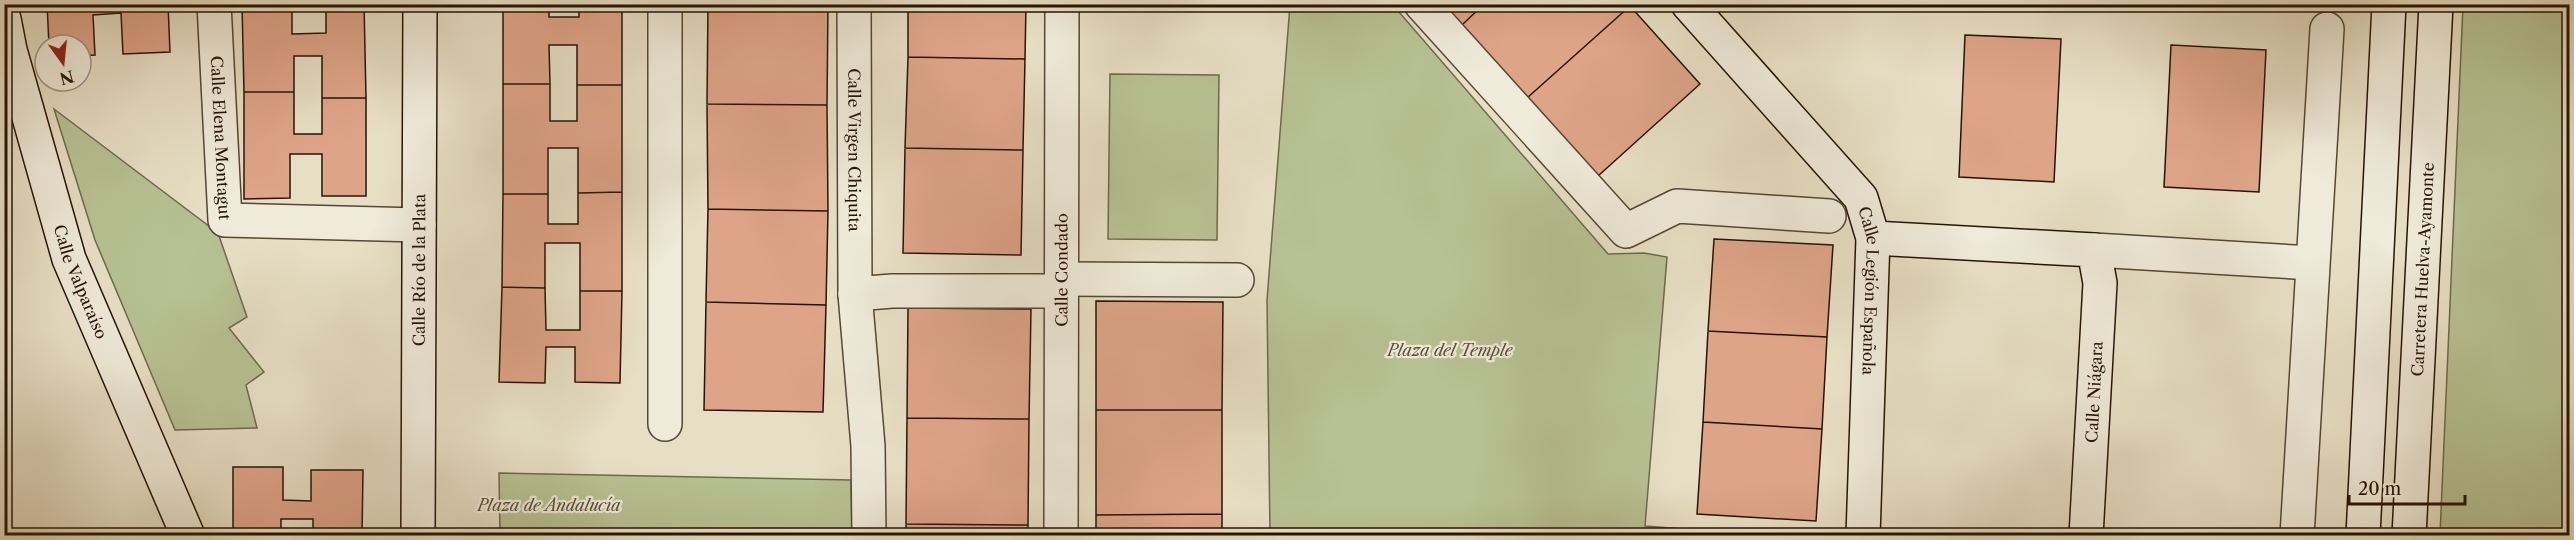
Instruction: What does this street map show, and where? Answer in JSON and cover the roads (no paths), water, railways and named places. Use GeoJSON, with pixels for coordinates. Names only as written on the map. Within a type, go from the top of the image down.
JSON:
{"type":"FeatureCollection","features":[{"type":"Feature","properties":{"kind":"street","name":"Calle Elena Montagut"},"geometry":{"type":"LineString","coordinates":[[214,4],[225,220],[419,225]]}},
{"type":"Feature","properties":{"kind":"street","name":"Calle Río de la Plata"},"geometry":{"type":"LineString","coordinates":[[418,536],[420,4]]}},
{"type":"Feature","properties":{"kind":"street"},"geometry":{"type":"LineString","coordinates":[[665,4],[665,424]]}},
{"type":"Feature","properties":{"kind":"street","name":"Calle Virgen Chiquita"},"geometry":{"type":"LineString","coordinates":[[854,4],[855,294]]}},
{"type":"Feature","properties":{"kind":"street","name":"Calle Condado"},"geometry":{"type":"LineString","coordinates":[[1061,536],[1062,4]]}},
{"type":"Feature","properties":{"kind":"street"},"geometry":{"type":"LineString","coordinates":[[1421,4],[1626,231],[1677,206],[1828,216]]}},
{"type":"Feature","properties":{"kind":"street","name":"Calle Legión Española"},"geometry":{"type":"LineString","coordinates":[[1688,4],[1861,198],[1873,238],[1863,536]]}},
{"type":"Feature","properties":{"kind":"street"},"geometry":{"type":"LineString","coordinates":[[2363,536],[2389,4]]}},
{"type":"Feature","properties":{"kind":"street","name":"Carretera Huelva-Ayamonte"},"geometry":{"type":"LineString","coordinates":[[2409,536],[2436,4]]}},
{"type":"Feature","properties":{"kind":"street","name":"Calle Valparaíso"},"geometry":{"type":"LineString","coordinates":[[4,19],[10,50],[69,259],[188,536]]}},
{"type":"Feature","properties":{"kind":"street"},"geometry":{"type":"LineString","coordinates":[[2297,536],[2327,29]]}},
{"type":"Feature","properties":{"kind":"street"},"geometry":{"type":"LineString","coordinates":[[1873,238],[2312,263]]}},
{"type":"Feature","properties":{"kind":"street","name":"Calle Niágara"},"geometry":{"type":"LineString","coordinates":[[2086,536],[2100,283],[2094,250]]}},
{"type":"Feature","properties":{"kind":"street"},"geometry":{"type":"LineString","coordinates":[[868,536],[868,446],[855,294],[1237,280]]}},
{"type":"Feature","properties":{"kind":"park label","name":"Plaza del Temple"},"geometry":{"type":"Point","coordinates":[1450,350]}},
{"type":"Feature","properties":{"kind":"park label","name":"Plaza de Andalucía"},"geometry":{"type":"Point","coordinates":[549,505]}}]}
